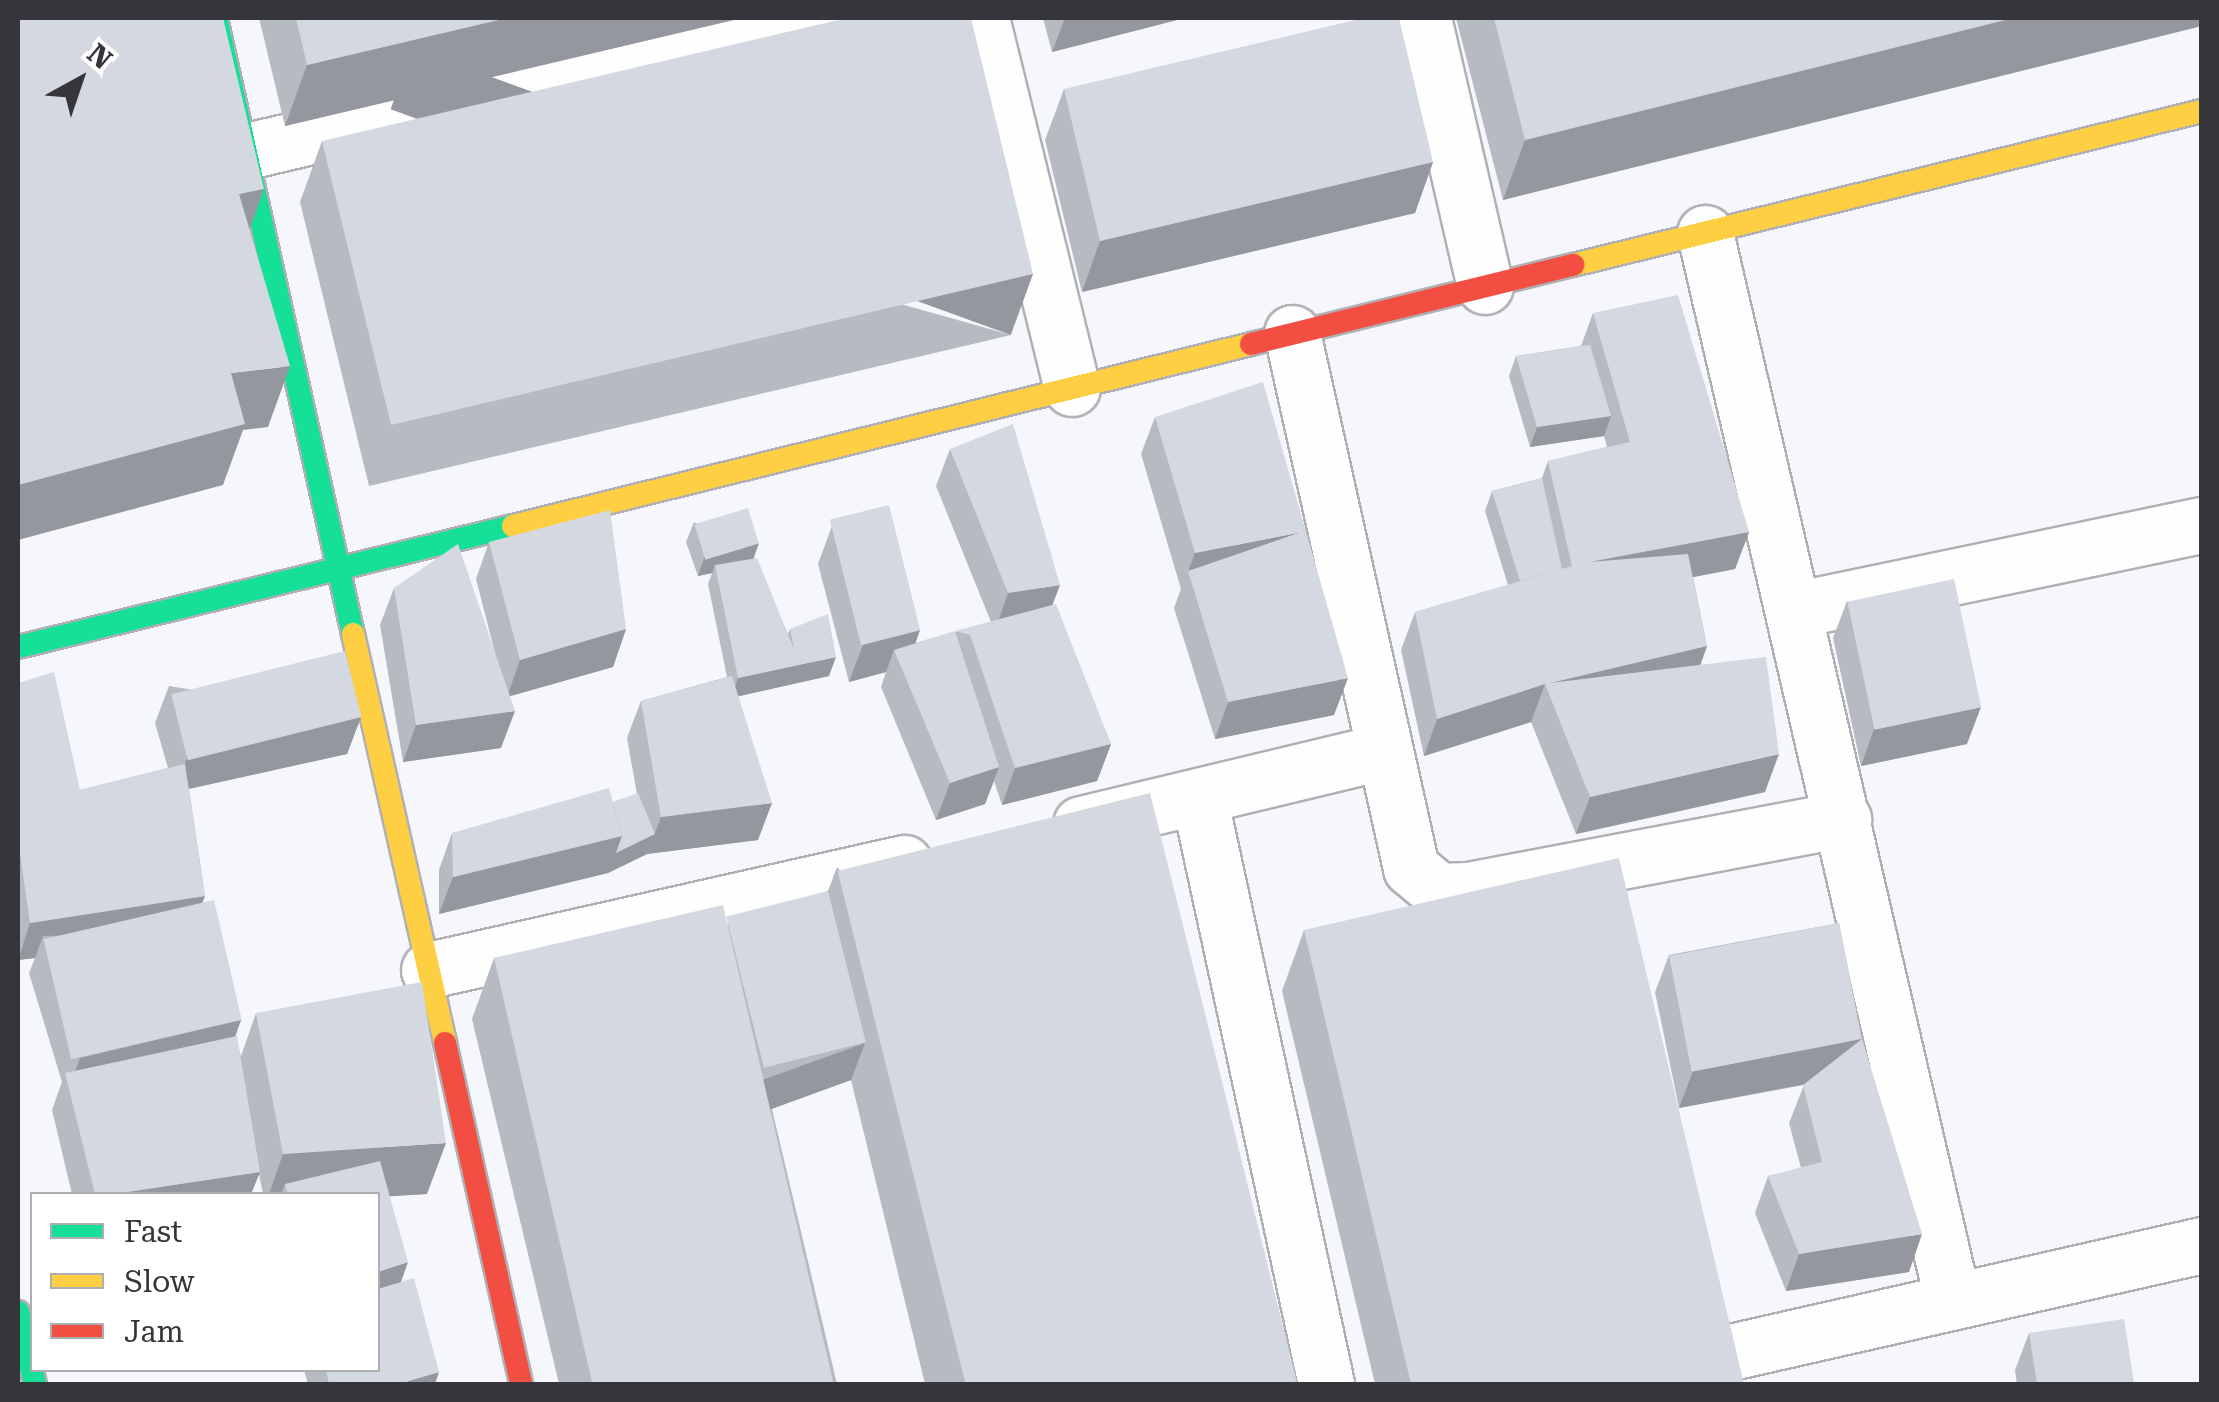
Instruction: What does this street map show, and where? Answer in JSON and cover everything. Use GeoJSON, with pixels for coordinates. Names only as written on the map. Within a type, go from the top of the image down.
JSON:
{"type":"FeatureCollection","features":[{"type":"Feature","properties":{"kind":"street"},"geometry":{"type":"LineString","coordinates":[[216,18],[521,1384]]}},
{"type":"Feature","properties":{"kind":"street"},"geometry":{"type":"LineString","coordinates":[[247,150],[814,18]]}},
{"type":"Feature","properties":{"kind":"street"},"geometry":{"type":"LineString","coordinates":[[981,18],[1072,388]]}},
{"type":"Feature","properties":{"kind":"street"},"geometry":{"type":"LineString","coordinates":[[1423,18],[1485,286]]}},
{"type":"Feature","properties":{"kind":"street"},"geometry":{"type":"LineString","coordinates":[[18,646],[2202,111]]}},
{"type":"Feature","properties":{"kind":"street"},"geometry":{"type":"LineString","coordinates":[[1705,232],[1953,1302]]}},
{"type":"Feature","properties":{"kind":"street"},"geometry":{"type":"LineString","coordinates":[[1292,333],[1380,752],[1411,868],[1438,891],[1598,866],[1842,819]]}},
{"type":"Feature","properties":{"kind":"street"},"geometry":{"type":"LineString","coordinates":[[1794,610],[2202,526]]}},
{"type":"Feature","properties":{"kind":"street"},"geometry":{"type":"LineString","coordinates":[[1026,836],[1380,752]]}},
{"type":"Feature","properties":{"kind":"street"},"geometry":{"type":"LineString","coordinates":[[1199,797],[1326,1384]]}},
{"type":"Feature","properties":{"kind":"street"},"geometry":{"type":"LineString","coordinates":[[429,970],[948,853]]}},
{"type":"Feature","properties":{"kind":"street"},"geometry":{"type":"LineString","coordinates":[[1598,866],[1611,922]]}},
{"type":"Feature","properties":{"kind":"street"},"geometry":{"type":"LineString","coordinates":[[1699,1300],[1716,1370],[1953,1302],[2202,1245]]}},
{"type":"Feature","properties":{"kind":"street"},"geometry":{"type":"LineString","coordinates":[[18,1312],[30,1366]]}},
{"type":"Feature","properties":{"kind":"building"},"geometry":{"type":"Polygon","coordinates":[[[18,18],[223,18],[264,189],[239,194],[290,366],[231,373],[245,424],[18,485],[18,18]]]}},
{"type":"Feature","properties":{"kind":"building"},"geometry":{"type":"Polygon","coordinates":[[[296,18],[507,18],[307,65],[296,18]]]}},
{"type":"Feature","properties":{"kind":"building"},"geometry":{"type":"Polygon","coordinates":[[[847,18],[971,18],[1033,274],[391,425],[322,141],[847,18]]]}},
{"type":"Feature","properties":{"kind":"building"},"geometry":{"type":"Polygon","coordinates":[[[1364,18],[1399,18],[1433,162],[1100,241],[1064,89],[1364,18]]]}},
{"type":"Feature","properties":{"kind":"building"},"geometry":{"type":"Polygon","coordinates":[[[1494,18],[2013,18],[1525,140],[1494,18]]]}},
{"type":"Feature","properties":{"kind":"building"},"geometry":{"type":"Polygon","coordinates":[[[1678,295],[1749,532],[1589,562],[1688,554],[1707,646],[1550,683],[1766,657],[1779,754],[1590,797],[1545,684],[1437,719],[1415,612],[1572,566],[1548,461],[1630,442],[1593,313],[1678,295]]]}},
{"type":"Feature","properties":{"kind":"building"},"geometry":{"type":"Polygon","coordinates":[[[1590,345],[1611,416],[1537,427],[1516,356],[1590,345]]]}},
{"type":"Feature","properties":{"kind":"building"},"geometry":{"type":"Polygon","coordinates":[[[1263,382],[1348,678],[1228,702],[1188,571],[1302,532],[1195,553],[1155,417],[1263,382]]]}},
{"type":"Feature","properties":{"kind":"building"},"geometry":{"type":"Polygon","coordinates":[[[1013,424],[1060,585],[1008,593],[950,449],[1013,424]]]}},
{"type":"Feature","properties":{"kind":"building"},"geometry":{"type":"Polygon","coordinates":[[[1542,478],[1562,569],[1520,581],[1492,491],[1542,478]]]}},
{"type":"Feature","properties":{"kind":"building"},"geometry":{"type":"Polygon","coordinates":[[[889,505],[920,630],[861,645],[830,520],[889,505]]]}},
{"type":"Feature","properties":{"kind":"building"},"geometry":{"type":"Polygon","coordinates":[[[748,508],[759,543],[705,560],[694,524],[748,508]]]}},
{"type":"Feature","properties":{"kind":"building"},"geometry":{"type":"Polygon","coordinates":[[[610,510],[626,629],[520,660],[489,542],[610,510]]]}},
{"type":"Feature","properties":{"kind":"building"},"geometry":{"type":"Polygon","coordinates":[[[458,544],[515,711],[416,725],[394,588],[458,544]]]}},
{"type":"Feature","properties":{"kind":"building"},"geometry":{"type":"Polygon","coordinates":[[[757,558],[794,649],[790,629],[828,614],[836,657],[738,678],[715,565],[757,558]]]}},
{"type":"Feature","properties":{"kind":"building"},"geometry":{"type":"Polygon","coordinates":[[[1954,579],[1981,707],[1875,730],[1847,602],[1954,579]]]}},
{"type":"Feature","properties":{"kind":"building"},"geometry":{"type":"Polygon","coordinates":[[[1056,604],[1111,744],[1015,768],[970,635],[955,631],[1056,604]]]}},
{"type":"Feature","properties":{"kind":"building"},"geometry":{"type":"Polygon","coordinates":[[[955,631],[999,767],[950,783],[894,650],[955,631]]]}},
{"type":"Feature","properties":{"kind":"building"},"geometry":{"type":"Polygon","coordinates":[[[345,651],[361,717],[188,760],[171,694],[345,651]]]}},
{"type":"Feature","properties":{"kind":"building"},"geometry":{"type":"Polygon","coordinates":[[[54,672],[80,790],[185,764],[205,896],[30,923],[18,839],[18,683],[54,672]]]}},
{"type":"Feature","properties":{"kind":"building"},"geometry":{"type":"Polygon","coordinates":[[[732,676],[772,803],[661,817],[641,701],[732,676]]]}},
{"type":"Feature","properties":{"kind":"building"},"geometry":{"type":"Polygon","coordinates":[[[609,788],[622,836],[453,877],[452,833],[609,788]]]}},
{"type":"Feature","properties":{"kind":"building"},"geometry":{"type":"Polygon","coordinates":[[[638,793],[655,834],[616,853],[622,836],[613,802],[638,793]]]}},
{"type":"Feature","properties":{"kind":"building"},"geometry":{"type":"Polygon","coordinates":[[[1150,793],[1297,1383],[965,1384],[838,871],[1150,793]]]}},
{"type":"Feature","properties":{"kind":"building"},"geometry":{"type":"Polygon","coordinates":[[[1619,858],[1744,1384],[1411,1384],[1304,930],[1619,858]]]}},
{"type":"Feature","properties":{"kind":"building"},"geometry":{"type":"Polygon","coordinates":[[[828,891],[866,1042],[764,1068],[726,916],[828,891]]]}},
{"type":"Feature","properties":{"kind":"building"},"geometry":{"type":"Polygon","coordinates":[[[214,900],[242,1020],[71,1059],[43,939],[214,900]]]}},
{"type":"Feature","properties":{"kind":"building"},"geometry":{"type":"Polygon","coordinates":[[[723,905],[834,1384],[592,1384],[494,958],[723,905]]]}},
{"type":"Feature","properties":{"kind":"building"},"geometry":{"type":"Polygon","coordinates":[[[1839,923],[1862,1039],[1692,1072],[1669,956],[1839,923]]]}},
{"type":"Feature","properties":{"kind":"building"},"geometry":{"type":"Polygon","coordinates":[[[422,982],[446,1143],[283,1154],[256,1013],[422,982]]]}},
{"type":"Feature","properties":{"kind":"building"},"geometry":{"type":"Polygon","coordinates":[[[237,1036],[260,1172],[127,1192],[95,1192],[65,1073],[237,1036]]]}},
{"type":"Feature","properties":{"kind":"building"},"geometry":{"type":"Polygon","coordinates":[[[1862,1039],[1922,1234],[1799,1254],[1768,1176],[1822,1162],[1803,1085],[1862,1039]]]}},
{"type":"Feature","properties":{"kind":"building"},"geometry":{"type":"Polygon","coordinates":[[[380,1161],[408,1262],[380,1271],[380,1192],[287,1192],[285,1184],[380,1161]]]}},
{"type":"Feature","properties":{"kind":"building"},"geometry":{"type":"Polygon","coordinates":[[[414,1278],[439,1372],[399,1384],[329,1384],[326,1372],[380,1372],[380,1288],[414,1278]]]}},
{"type":"Feature","properties":{"kind":"building"},"geometry":{"type":"Polygon","coordinates":[[[2124,1319],[2134,1384],[2037,1384],[2029,1333],[2124,1319]]]}},
{"type":"Feature","properties":{"kind":"traffic: fast"},"geometry":{"type":"LineString","coordinates":[[216,18],[353,634]]}},
{"type":"Feature","properties":{"kind":"traffic: fast"},"geometry":{"type":"LineString","coordinates":[[18,647],[513,526]]}},
{"type":"Feature","properties":{"kind":"traffic: fast"},"geometry":{"type":"LineString","coordinates":[[18,1312],[30,1363]]}},
{"type":"Feature","properties":{"kind":"traffic: fast"},"geometry":{"type":"LineString","coordinates":[[32,1372],[35,1384]]}},
{"type":"Feature","properties":{"kind":"traffic: slow"},"geometry":{"type":"LineString","coordinates":[[1573,265],[2202,111]]}},
{"type":"Feature","properties":{"kind":"traffic: slow"},"geometry":{"type":"LineString","coordinates":[[513,526],[1251,344]]}},
{"type":"Feature","properties":{"kind":"traffic: slow"},"geometry":{"type":"LineString","coordinates":[[353,634],[445,1043]]}},
{"type":"Feature","properties":{"kind":"traffic: jam"},"geometry":{"type":"LineString","coordinates":[[1251,344],[1573,265]]}},
{"type":"Feature","properties":{"kind":"traffic: jam"},"geometry":{"type":"LineString","coordinates":[[445,1043],[521,1384]]}}]}
